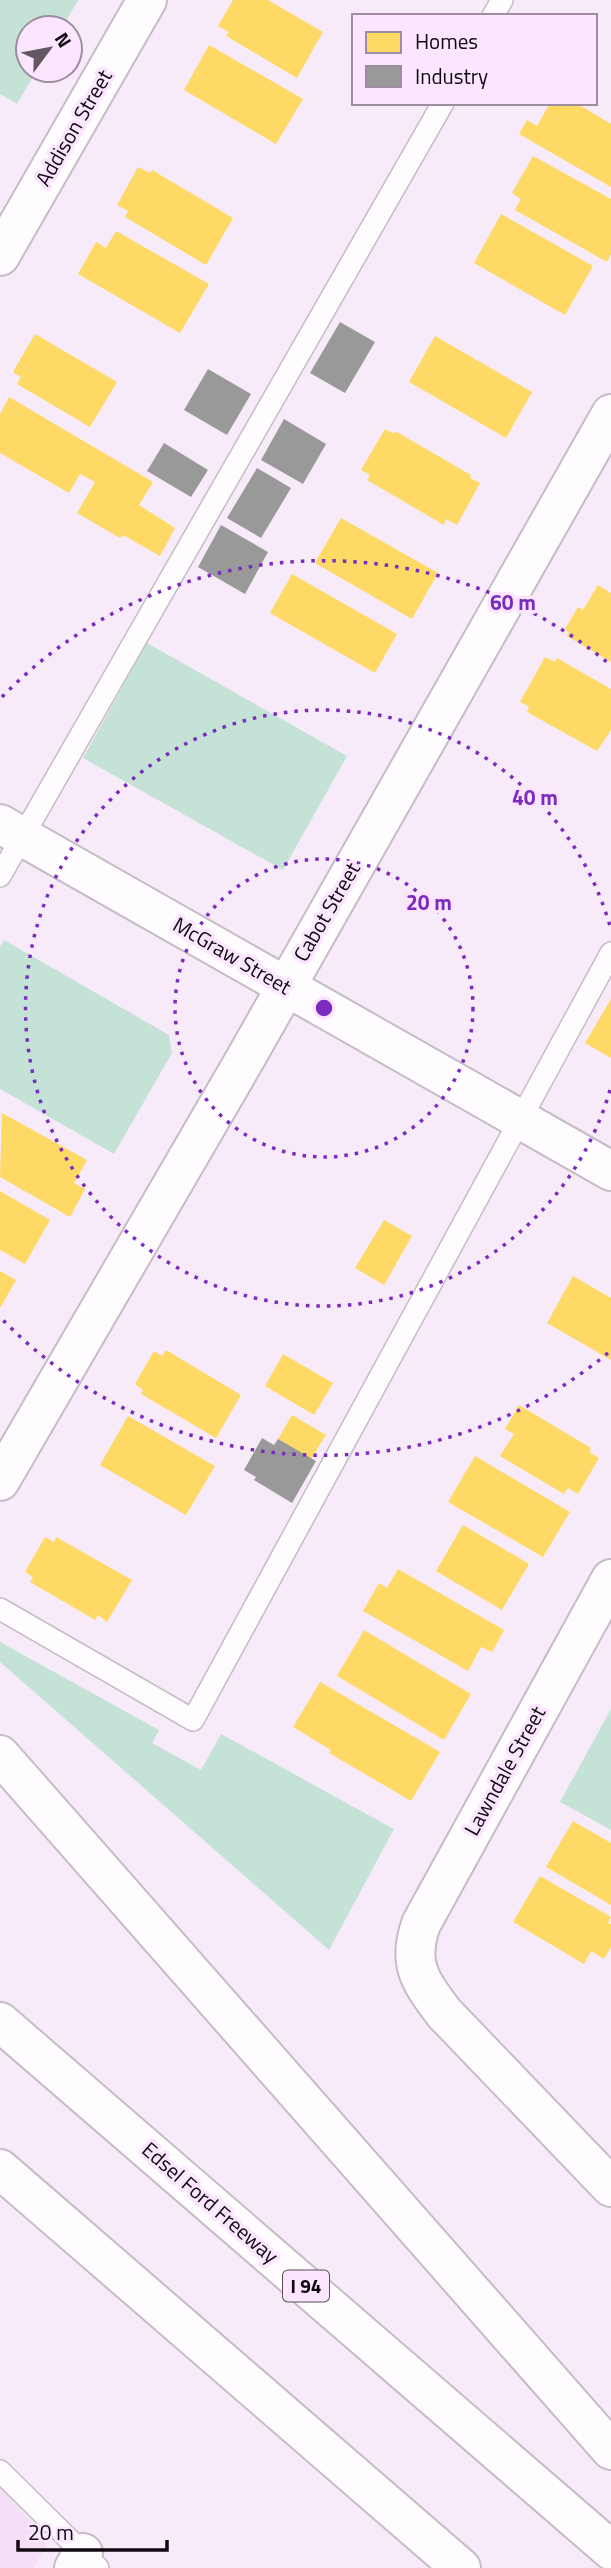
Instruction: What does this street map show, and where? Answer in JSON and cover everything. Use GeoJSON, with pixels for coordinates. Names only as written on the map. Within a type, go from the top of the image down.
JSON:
{"type":"FeatureCollection","features":[{"type":"Feature","properties":{"kind":"main road","name":"Addison Street"},"geometry":{"type":"LineString","coordinates":[[0,256],[147,0]]}},
{"type":"Feature","properties":{"kind":"main road","name":"Cabot Street"},"geometry":{"type":"LineString","coordinates":[[0,1481],[611,414]]}},
{"type":"Feature","properties":{"kind":"main road","name":"McGraw Street"},"geometry":{"type":"LineString","coordinates":[[12,830],[611,1171]]}},
{"type":"Feature","properties":{"kind":"main road","name":"Lawndale Street"},"geometry":{"type":"LineString","coordinates":[[611,1579],[421,1924],[413,1946],[415,1967],[427,1990],[444,2013],[611,2187]]}},
{"type":"Feature","properties":{"kind":"main road"},"geometry":{"type":"LineString","coordinates":[[0,1755],[611,2450]]}},
{"type":"Feature","properties":{"kind":"main road","name":"Edsel Ford Freeway"},"geometry":{"type":"LineString","coordinates":[[0,2022],[611,2550]]}},
{"type":"Feature","properties":{"kind":"main road"},"geometry":{"type":"LineString","coordinates":[[0,2169],[461,2568]]}},
{"type":"Feature","properties":{"kind":"lane"},"geometry":{"type":"LineString","coordinates":[[0,876],[12,830],[442,105]]}},
{"type":"Feature","properties":{"kind":"lane"},"geometry":{"type":"LineString","coordinates":[[0,1609],[193,1720],[611,953]]}},
{"type":"Feature","properties":{"kind":"lane"},"geometry":{"type":"LineString","coordinates":[[0,2471],[85,2563]]}},
{"type":"Feature","properties":{"kind":"shaded area"},"geometry":{"type":"Polygon","coordinates":[[[0,2488],[49,2541],[33,2568],[0,2568],[0,2488]]]}},
{"type":"Feature","properties":{"kind":"green space"},"geometry":{"type":"Polygon","coordinates":[[[0,0],[78,0],[70,14],[14,14],[14,84],[29,84],[17,104],[0,94],[0,0]]]}},
{"type":"Feature","properties":{"kind":"green space"},"geometry":{"type":"Polygon","coordinates":[[[147,643],[347,756],[283,870],[83,758],[147,643]]]}},
{"type":"Feature","properties":{"kind":"green space"},"geometry":{"type":"Polygon","coordinates":[[[4,940],[169,1035],[172,1053],[114,1154],[0,1089],[0,947],[4,940]]]}},
{"type":"Feature","properties":{"kind":"green space"},"geometry":{"type":"Polygon","coordinates":[[[0,1642],[159,1730],[152,1743],[201,1770],[221,1734],[394,1829],[329,1950],[0,1662],[0,1642]]]}},
{"type":"Feature","properties":{"kind":"green space"},"geometry":{"type":"Polygon","coordinates":[[[611,1709],[611,1830],[560,1802],[611,1709]]]}},
{"type":"Feature","properties":{"kind":"building: Homes"},"geometry":{"type":"Polygon","coordinates":[[[233,0],[268,0],[323,32],[297,78],[226,36],[229,32],[218,26],[233,0]]]}},
{"type":"Feature","properties":{"kind":"building: Homes"},"geometry":{"type":"Polygon","coordinates":[[[209,45],[303,99],[276,144],[184,90],[209,45]]]}},
{"type":"Feature","properties":{"kind":"building: Homes"},"geometry":{"type":"Polygon","coordinates":[[[549,105],[579,105],[611,124],[611,187],[519,134],[527,120],[537,126],[549,105]]]}},
{"type":"Feature","properties":{"kind":"building: Homes"},"geometry":{"type":"Polygon","coordinates":[[[533,156],[611,199],[611,254],[607,262],[515,210],[521,199],[512,193],[533,156]]]}},
{"type":"Feature","properties":{"kind":"building: Homes"},"geometry":{"type":"Polygon","coordinates":[[[138,167],[150,173],[152,170],[233,218],[206,265],[125,217],[128,211],[117,205],[138,167]]]}},
{"type":"Feature","properties":{"kind":"building: Homes"},"geometry":{"type":"Polygon","coordinates":[[[501,214],[593,266],[565,315],[474,263],[501,214]]]}},
{"type":"Feature","properties":{"kind":"building: Homes"},"geometry":{"type":"Polygon","coordinates":[[[116,231],[209,284],[180,333],[78,274],[96,242],[106,248],[116,231]]]}},
{"type":"Feature","properties":{"kind":"building: Homes"},"geometry":{"type":"Polygon","coordinates":[[[35,334],[117,382],[90,427],[17,384],[21,377],[13,372],[35,334]]]}},
{"type":"Feature","properties":{"kind":"building: Homes"},"geometry":{"type":"Polygon","coordinates":[[[435,336],[532,392],[506,438],[409,382],[435,336]]]}},
{"type":"Feature","properties":{"kind":"building: Homes"},"geometry":{"type":"Polygon","coordinates":[[[9,397],[153,482],[139,505],[175,528],[160,556],[123,535],[120,538],[77,513],[95,482],[80,474],[69,493],[0,453],[0,414],[9,397]]]}},
{"type":"Feature","properties":{"kind":"building: Homes"},"geometry":{"type":"Polygon","coordinates":[[[385,429],[394,434],[395,431],[471,475],[470,478],[480,483],[457,525],[446,519],[444,525],[367,480],[370,475],[361,470],[385,429]]]}},
{"type":"Feature","properties":{"kind":"building: Homes"},"geometry":{"type":"Polygon","coordinates":[[[341,518],[438,573],[412,619],[315,563],[341,518]]]}},
{"type":"Feature","properties":{"kind":"building: Homes"},"geometry":{"type":"Polygon","coordinates":[[[292,574],[397,634],[375,673],[270,613],[292,574]]]}},
{"type":"Feature","properties":{"kind":"building: Homes"},"geometry":{"type":"Polygon","coordinates":[[[598,585],[611,593],[611,662],[567,636],[569,632],[565,629],[578,607],[583,610],[598,585]]]}},
{"type":"Feature","properties":{"kind":"building: Homes"},"geometry":{"type":"Polygon","coordinates":[[[545,657],[555,662],[557,658],[611,689],[611,730],[597,751],[527,712],[529,707],[520,702],[545,657]]]}},
{"type":"Feature","properties":{"kind":"building: Homes"},"geometry":{"type":"Polygon","coordinates":[[[611,999],[611,1058],[585,1043],[611,999]]]}},
{"type":"Feature","properties":{"kind":"building: Homes"},"geometry":{"type":"Polygon","coordinates":[[[2,1113],[87,1160],[74,1183],[85,1189],[70,1217],[0,1177],[2,1113]]]}},
{"type":"Feature","properties":{"kind":"building: Homes"},"geometry":{"type":"Polygon","coordinates":[[[0,1191],[50,1220],[25,1264],[0,1250],[0,1191]]]}},
{"type":"Feature","properties":{"kind":"building: Homes"},"geometry":{"type":"Polygon","coordinates":[[[384,1220],[412,1236],[384,1285],[355,1268],[384,1220]]]}},
{"type":"Feature","properties":{"kind":"building: Homes"},"geometry":{"type":"Polygon","coordinates":[[[0,1271],[16,1280],[0,1308],[0,1271]]]}},
{"type":"Feature","properties":{"kind":"building: Homes"},"geometry":{"type":"Polygon","coordinates":[[[573,1276],[611,1298],[611,1360],[547,1323],[573,1276]]]}},
{"type":"Feature","properties":{"kind":"building: Homes"},"geometry":{"type":"Polygon","coordinates":[[[166,1350],[241,1395],[216,1438],[141,1394],[143,1390],[135,1384],[154,1351],[162,1356],[166,1350]]]}},
{"type":"Feature","properties":{"kind":"building: Homes"},"geometry":{"type":"Polygon","coordinates":[[[283,1354],[333,1383],[314,1415],[265,1386],[283,1354]]]}},
{"type":"Feature","properties":{"kind":"building: Homes"},"geometry":{"type":"Polygon","coordinates":[[[519,1405],[591,1448],[589,1452],[599,1458],[578,1494],[568,1488],[564,1494],[500,1456],[514,1434],[505,1429],[519,1405]]]}},
{"type":"Feature","properties":{"kind":"building: Homes"},"geometry":{"type":"Polygon","coordinates":[[[292,1415],[326,1435],[311,1459],[278,1439],[292,1415]]]}},
{"type":"Feature","properties":{"kind":"building: Homes"},"geometry":{"type":"Polygon","coordinates":[[[128,1416],[215,1466],[186,1515],[100,1465],[128,1416]]]}},
{"type":"Feature","properties":{"kind":"building: Homes"},"geometry":{"type":"Polygon","coordinates":[[[475,1456],[570,1512],[543,1557],[448,1502],[475,1456]]]}},
{"type":"Feature","properties":{"kind":"building: Homes"},"geometry":{"type":"Polygon","coordinates":[[[463,1525],[529,1564],[502,1610],[436,1571],[463,1525]]]}},
{"type":"Feature","properties":{"kind":"building: Homes"},"geometry":{"type":"Polygon","coordinates":[[[45,1537],[54,1542],[56,1537],[132,1580],[107,1622],[98,1615],[95,1620],[30,1582],[33,1577],[25,1572],[45,1537]]]}},
{"type":"Feature","properties":{"kind":"building: Homes"},"geometry":{"type":"Polygon","coordinates":[[[398,1569],[504,1630],[492,1652],[481,1647],[468,1671],[363,1611],[379,1583],[387,1588],[398,1569]]]}},
{"type":"Feature","properties":{"kind":"building: Homes"},"geometry":{"type":"Polygon","coordinates":[[[364,1630],[471,1694],[444,1740],[337,1676],[364,1630]]]}},
{"type":"Feature","properties":{"kind":"building: Homes"},"geometry":{"type":"Polygon","coordinates":[[[320,1682],[440,1752],[411,1801],[329,1753],[331,1750],[293,1727],[320,1682]]]}},
{"type":"Feature","properties":{"kind":"building: Homes"},"geometry":{"type":"Polygon","coordinates":[[[573,1821],[611,1843],[611,1905],[546,1867],[573,1821]]]}},
{"type":"Feature","properties":{"kind":"building: Homes"},"geometry":{"type":"Polygon","coordinates":[[[540,1876],[611,1917],[608,1923],[611,1924],[611,1947],[604,1959],[591,1951],[584,1964],[513,1922],[540,1876]]]}},
{"type":"Feature","properties":{"kind":"building: Industry"},"geometry":{"type":"Polygon","coordinates":[[[340,322],[375,342],[345,393],[310,373],[340,322]]]}},
{"type":"Feature","properties":{"kind":"building: Industry"},"geometry":{"type":"Polygon","coordinates":[[[208,369],[251,394],[227,435],[184,410],[208,369]]]}},
{"type":"Feature","properties":{"kind":"building: Industry"},"geometry":{"type":"Polygon","coordinates":[[[284,419],[326,444],[303,484],[261,460],[284,419]]]}},
{"type":"Feature","properties":{"kind":"building: Industry"},"geometry":{"type":"Polygon","coordinates":[[[164,443],[208,470],[191,497],[147,471],[164,443]]]}},
{"type":"Feature","properties":{"kind":"building: Industry"},"geometry":{"type":"Polygon","coordinates":[[[257,468],[291,488],[261,538],[227,518],[257,468]]]}},
{"type":"Feature","properties":{"kind":"building: Industry"},"geometry":{"type":"Polygon","coordinates":[[[221,525],[268,552],[245,594],[198,567],[221,525]]]}},
{"type":"Feature","properties":{"kind":"building: Industry"},"geometry":{"type":"Polygon","coordinates":[[[262,1438],[274,1445],[278,1439],[316,1461],[292,1503],[254,1480],[256,1477],[244,1470],[262,1438]]]}}]}
